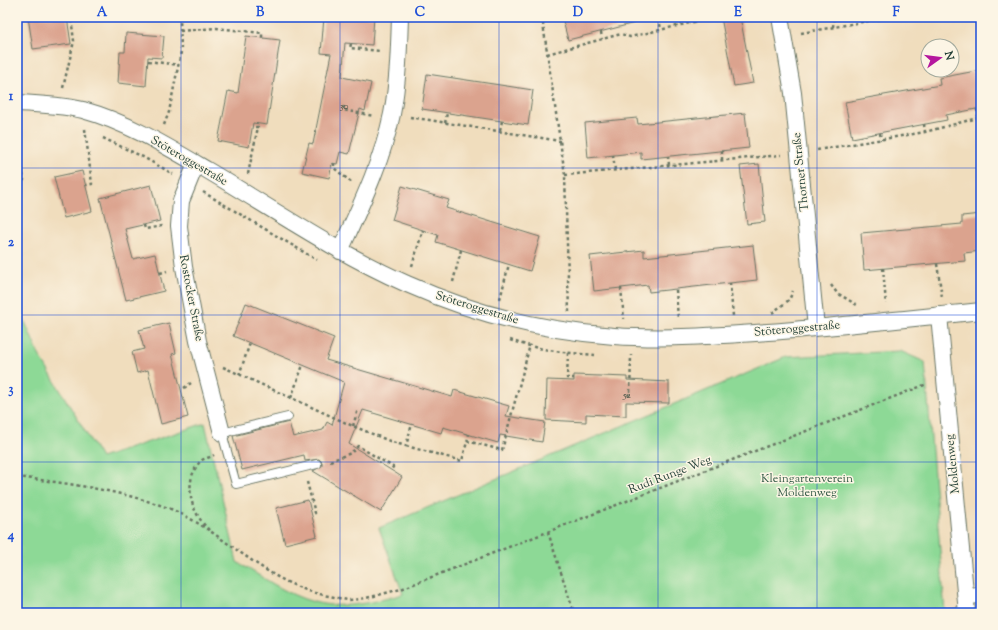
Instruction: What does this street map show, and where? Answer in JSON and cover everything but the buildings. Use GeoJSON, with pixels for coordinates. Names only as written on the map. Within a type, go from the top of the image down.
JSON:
{"type":"FeatureCollection","features":[{"type":"Feature","properties":{"kind":"street"},"geometry":{"type":"LineString","coordinates":[[340,251],[374,175],[391,117],[399,52],[400,17]]}},
{"type":"Feature","properties":{"kind":"street","name":"Thorner Straße"},"geometry":{"type":"LineString","coordinates":[[780,17],[793,93],[816,328]]}},
{"type":"Feature","properties":{"kind":"street","name":"Stöteroggestraße"},"geometry":{"type":"LineString","coordinates":[[17,103],[50,104],[82,110],[119,122],[196,164],[340,251],[406,284],[447,301],[496,316],[535,325],[569,331],[632,337],[680,338],[816,328],[941,308],[981,311]]}},
{"type":"Feature","properties":{"kind":"street","name":"Rostocker Straße"},"geometry":{"type":"LineString","coordinates":[[196,164],[181,201],[179,226],[184,267],[200,348],[222,433]]}},
{"type":"Feature","properties":{"kind":"street","name":"Moldenweg"},"geometry":{"type":"LineString","coordinates":[[941,308],[944,377],[970,604]]}},
{"type":"Feature","properties":{"kind":"lane"},"geometry":{"type":"LineString","coordinates":[[222,433],[288,417]]}},
{"type":"Feature","properties":{"kind":"lane","name":"Rostocker Straße"},"geometry":{"type":"LineString","coordinates":[[222,433],[236,484],[317,464]]}},
{"type":"Feature","properties":{"kind":"lane"},"geometry":{"type":"LineString","coordinates":[[936,613],[970,604]]}},
{"type":"Feature","properties":{"kind":"path"},"geometry":{"type":"LineString","coordinates":[[65,78],[74,42],[71,17]]}},
{"type":"Feature","properties":{"kind":"path"},"geometry":{"type":"LineString","coordinates":[[165,124],[170,112],[181,52],[180,17]]}},
{"type":"Feature","properties":{"kind":"path"},"geometry":{"type":"LineString","coordinates":[[542,17],[564,175],[569,331],[567,378],[574,378]]}},
{"type":"Feature","properties":{"kind":"path"},"geometry":{"type":"LineString","coordinates":[[547,54],[621,34],[630,37],[713,17]]}},
{"type":"Feature","properties":{"kind":"path"},"geometry":{"type":"LineString","coordinates":[[833,27],[834,17]]}},
{"type":"Feature","properties":{"kind":"path"},"geometry":{"type":"LineString","coordinates":[[801,33],[890,17]]}},
{"type":"Feature","properties":{"kind":"path"},"geometry":{"type":"LineString","coordinates":[[660,24],[661,30]]}},
{"type":"Feature","properties":{"kind":"path"},"geometry":{"type":"LineString","coordinates":[[180,31],[216,28],[262,34],[262,38]]}},
{"type":"Feature","properties":{"kind":"path"},"geometry":{"type":"LineString","coordinates":[[601,32],[602,39]]}},
{"type":"Feature","properties":{"kind":"path"},"geometry":{"type":"LineString","coordinates":[[351,44],[350,48],[399,52]]}},
{"type":"Feature","properties":{"kind":"path"},"geometry":{"type":"LineString","coordinates":[[148,61],[178,66]]}},
{"type":"Feature","properties":{"kind":"path"},"geometry":{"type":"LineString","coordinates":[[56,89],[70,92]]}},
{"type":"Feature","properties":{"kind":"path"},"geometry":{"type":"LineString","coordinates":[[344,106],[343,110],[500,130],[560,141]]}},
{"type":"Feature","properties":{"kind":"path"},"geometry":{"type":"LineString","coordinates":[[817,150],[925,132],[980,118],[977,109]]}},
{"type":"Feature","properties":{"kind":"path"},"geometry":{"type":"LineString","coordinates":[[82,110],[92,184],[86,185]]}},
{"type":"Feature","properties":{"kind":"path"},"geometry":{"type":"LineString","coordinates":[[445,123],[447,113]]}},
{"type":"Feature","properties":{"kind":"path"},"geometry":{"type":"LineString","coordinates":[[500,130],[502,121]]}},
{"type":"Feature","properties":{"kind":"path"},"geometry":{"type":"LineString","coordinates":[[924,124],[925,132]]}},
{"type":"Feature","properties":{"kind":"path"},"geometry":{"type":"LineString","coordinates":[[240,190],[250,170],[258,127],[252,127]]}},
{"type":"Feature","properties":{"kind":"path"},"geometry":{"type":"LineString","coordinates":[[78,128],[92,133]]}},
{"type":"Feature","properties":{"kind":"path"},"geometry":{"type":"LineString","coordinates":[[880,133],[881,140]]}},
{"type":"Feature","properties":{"kind":"path"},"geometry":{"type":"LineString","coordinates":[[99,136],[143,157],[235,213],[320,262]]}},
{"type":"Feature","properties":{"kind":"path"},"geometry":{"type":"LineString","coordinates":[[17,144],[24,180],[18,183]]}},
{"type":"Feature","properties":{"kind":"path"},"geometry":{"type":"LineString","coordinates":[[722,151],[722,160]]}},
{"type":"Feature","properties":{"kind":"path"},"geometry":{"type":"LineString","coordinates":[[613,155],[615,170]]}},
{"type":"Feature","properties":{"kind":"path"},"geometry":{"type":"LineString","coordinates":[[564,175],[783,155]]}},
{"type":"Feature","properties":{"kind":"path"},"geometry":{"type":"LineString","coordinates":[[668,156],[669,165]]}},
{"type":"Feature","properties":{"kind":"path"},"geometry":{"type":"LineString","coordinates":[[334,163],[334,168],[366,194]]}},
{"type":"Feature","properties":{"kind":"path"},"geometry":{"type":"LineString","coordinates":[[406,284],[423,230]]}},
{"type":"Feature","properties":{"kind":"path"},"geometry":{"type":"LineString","coordinates":[[447,301],[461,250]]}},
{"type":"Feature","properties":{"kind":"path"},"geometry":{"type":"LineString","coordinates":[[492,299],[499,301],[508,264]]}},
{"type":"Feature","properties":{"kind":"path"},"geometry":{"type":"LineString","coordinates":[[937,264],[941,308]]}},
{"type":"Feature","properties":{"kind":"path"},"geometry":{"type":"LineString","coordinates":[[883,268],[886,304]]}},
{"type":"Feature","properties":{"kind":"path"},"geometry":{"type":"LineString","coordinates":[[726,319],[734,318],[730,283]]}},
{"type":"Feature","properties":{"kind":"path"},"geometry":{"type":"LineString","coordinates":[[618,322],[625,323],[621,288]]}},
{"type":"Feature","properties":{"kind":"path"},"geometry":{"type":"LineString","coordinates":[[676,290],[680,338]]}},
{"type":"Feature","properties":{"kind":"path"},"geometry":{"type":"LineString","coordinates":[[767,314],[777,313]]}},
{"type":"Feature","properties":{"kind":"path"},"geometry":{"type":"LineString","coordinates":[[467,441],[502,450],[535,325]]}},
{"type":"Feature","properties":{"kind":"path"},"geometry":{"type":"LineString","coordinates":[[627,395],[630,395],[632,337]]}},
{"type":"Feature","properties":{"kind":"path"},"geometry":{"type":"LineString","coordinates":[[508,339],[529,347],[568,353],[600,355]]}},
{"type":"Feature","properties":{"kind":"path"},"geometry":{"type":"LineString","coordinates":[[239,375],[250,343]]}},
{"type":"Feature","properties":{"kind":"path"},"geometry":{"type":"LineString","coordinates":[[200,348],[220,365],[239,375],[392,442],[462,461],[469,434]]}},
{"type":"Feature","properties":{"kind":"path"},"geometry":{"type":"LineString","coordinates":[[623,356],[638,357]]}},
{"type":"Feature","properties":{"kind":"path"},"geometry":{"type":"LineString","coordinates":[[291,398],[303,365]]}},
{"type":"Feature","properties":{"kind":"path","name":"Rudi Runge Weg"},"geometry":{"type":"LineString","coordinates":[[212,534],[279,579],[316,594],[347,600],[376,595],[401,589],[944,377]]}},
{"type":"Feature","properties":{"kind":"path"},"geometry":{"type":"LineString","coordinates":[[353,426],[358,409]]}},
{"type":"Feature","properties":{"kind":"path"},"geometry":{"type":"LineString","coordinates":[[406,446],[412,424]]}},
{"type":"Feature","properties":{"kind":"path"},"geometry":{"type":"LineString","coordinates":[[317,464],[351,453],[358,446],[393,467],[392,470]]}},
{"type":"Feature","properties":{"kind":"path"},"geometry":{"type":"LineString","coordinates":[[212,534],[199,520],[192,504],[190,483],[193,471],[202,460],[226,451]]}},
{"type":"Feature","properties":{"kind":"path"},"geometry":{"type":"LineString","coordinates":[[303,468],[315,513],[312,514]]}},
{"type":"Feature","properties":{"kind":"path"},"geometry":{"type":"LineString","coordinates":[[17,477],[115,493],[163,506],[187,518],[212,534]]}},
{"type":"Feature","properties":{"kind":"path"},"geometry":{"type":"LineString","coordinates":[[548,532],[574,613]]}},
{"type":"Feature","properties":{"kind":"green space","name":"Kleingartenverein Moldenweg"},"geometry":{"type":"Polygon","coordinates":[[[17,303],[39,355],[101,458],[205,423],[237,562],[274,585],[294,595],[314,602],[336,605],[359,604],[403,594],[379,528],[786,357],[900,351],[925,362],[945,613],[17,613],[17,303]]]}}]}
